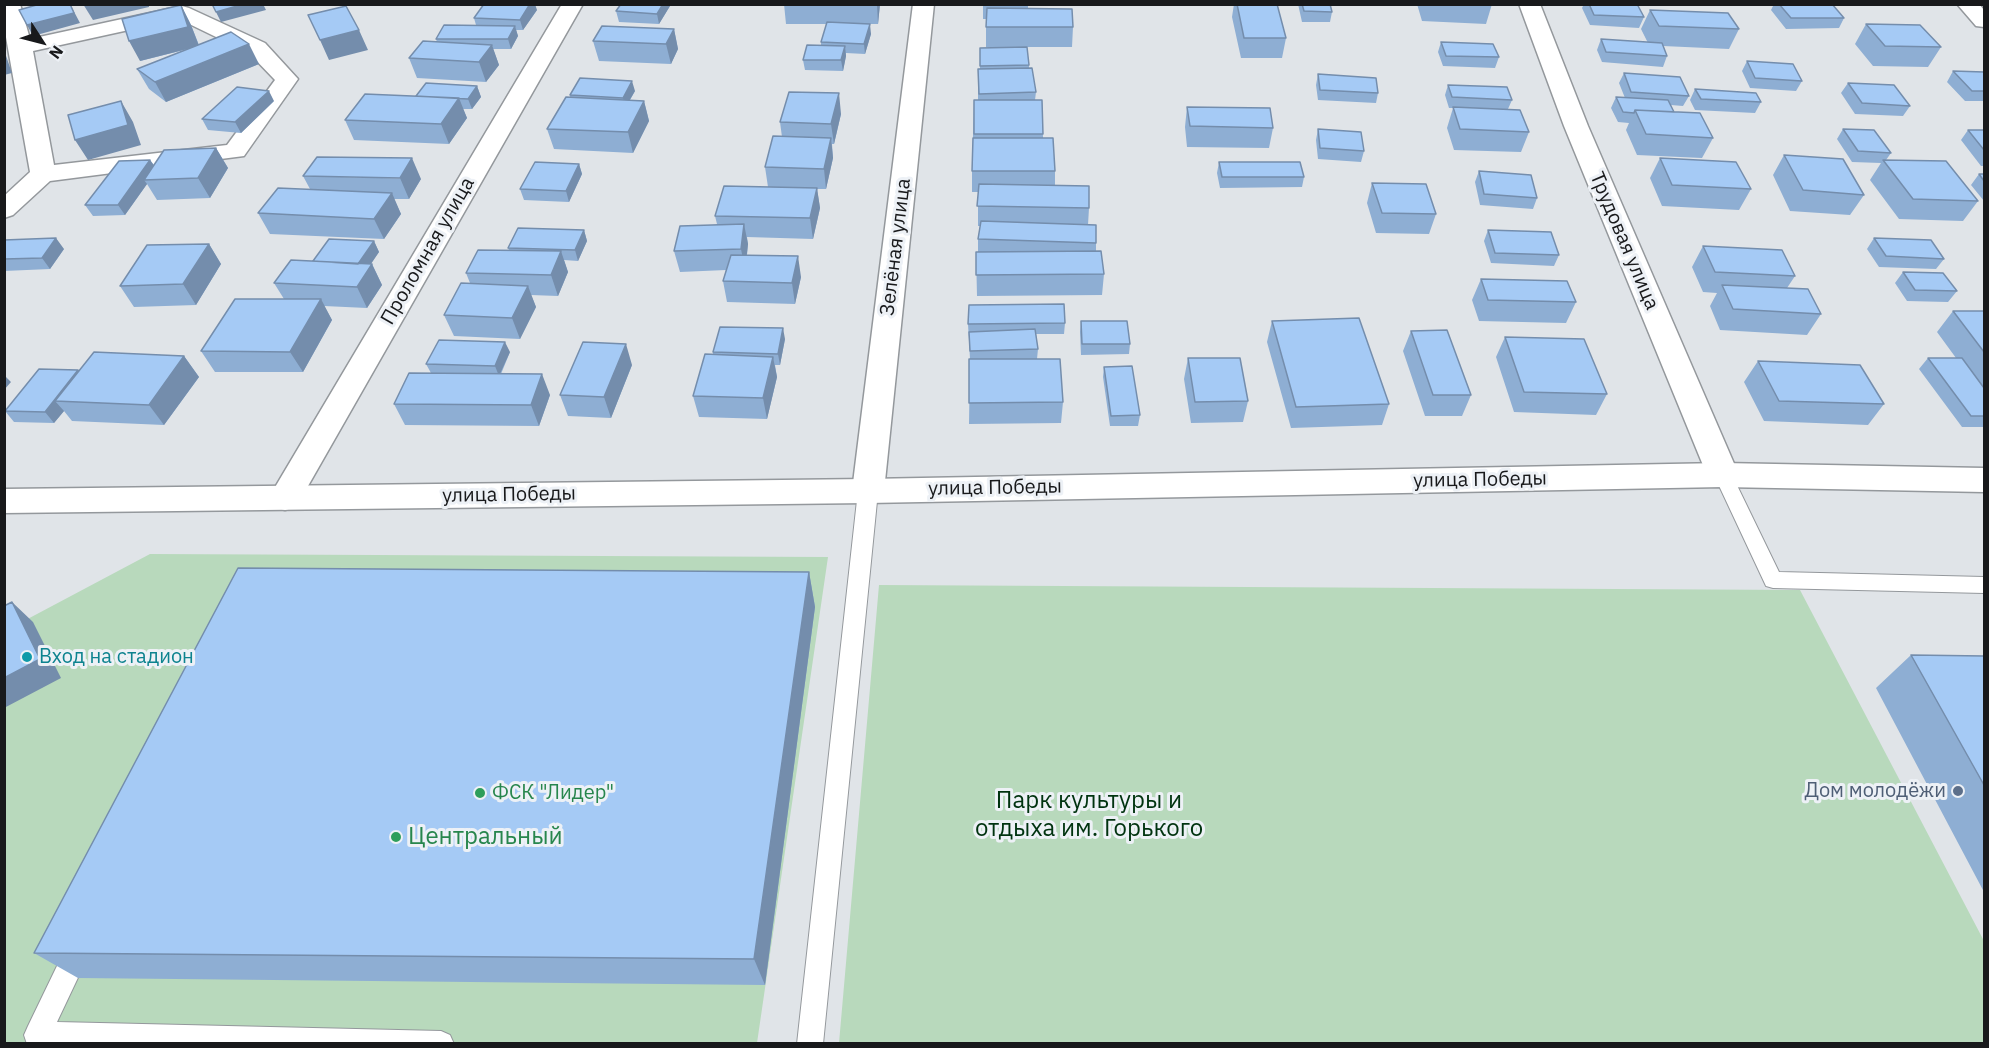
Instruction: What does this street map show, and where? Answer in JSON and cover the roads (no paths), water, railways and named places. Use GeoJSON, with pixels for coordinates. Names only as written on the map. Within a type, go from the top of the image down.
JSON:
{"type":"FeatureCollection","features":[{"type":"Feature","properties":{"kind":"street"},"geometry":{"type":"LineString","coordinates":[[9,4],[21,48],[43,174]]}},
{"type":"Feature","properties":{"kind":"street","name":"Проломная улица"},"geometry":{"type":"LineString","coordinates":[[285,498],[573,4]]}},
{"type":"Feature","properties":{"kind":"street","name":"Зелёная улица"},"geometry":{"type":"LineString","coordinates":[[868,490],[924,4]]}},
{"type":"Feature","properties":{"kind":"street","name":"Трудовая улица"},"geometry":{"type":"LineString","coordinates":[[1529,4],[1576,126],[1723,476]]}},
{"type":"Feature","properties":{"kind":"street"},"geometry":{"type":"LineString","coordinates":[[1967,4],[1984,21]]}},
{"type":"Feature","properties":{"kind":"street"},"geometry":{"type":"LineString","coordinates":[[4,210],[43,174],[235,151],[287,79],[258,48],[182,12],[21,48]]}},
{"type":"Feature","properties":{"kind":"street","name":"улица Победы"},"geometry":{"type":"LineString","coordinates":[[4,501],[1723,476],[1984,480]]}},
{"type":"Feature","properties":{"kind":"lane"},"geometry":{"type":"LineString","coordinates":[[1723,476],[1773,580],[1984,585]]}},
{"type":"Feature","properties":{"kind":"lane"},"geometry":{"type":"LineString","coordinates":[[810,1044],[868,490]]}},
{"type":"Feature","properties":{"kind":"lane"},"geometry":{"type":"LineString","coordinates":[[87,929],[36,1035],[441,1044]]}},
{"type":"Feature","properties":{"kind":"place","name":"Вход на стадион"},"geometry":{"type":"Point","coordinates":[27,657]}},
{"type":"Feature","properties":{"kind":"place","name":"Дом молодёжи"},"geometry":{"type":"Point","coordinates":[1958,791]}},
{"type":"Feature","properties":{"kind":"place","name":"ФСК \"Лидер\""},"geometry":{"type":"Point","coordinates":[480,793]}},
{"type":"Feature","properties":{"kind":"place","name":"Центральный"},"geometry":{"type":"Point","coordinates":[396,837]}},
{"type":"Feature","properties":{"kind":"park label","name":"Парк культуры и отдыха им. Горького"},"geometry":{"type":"Point","coordinates":[1089,815]}}]}
